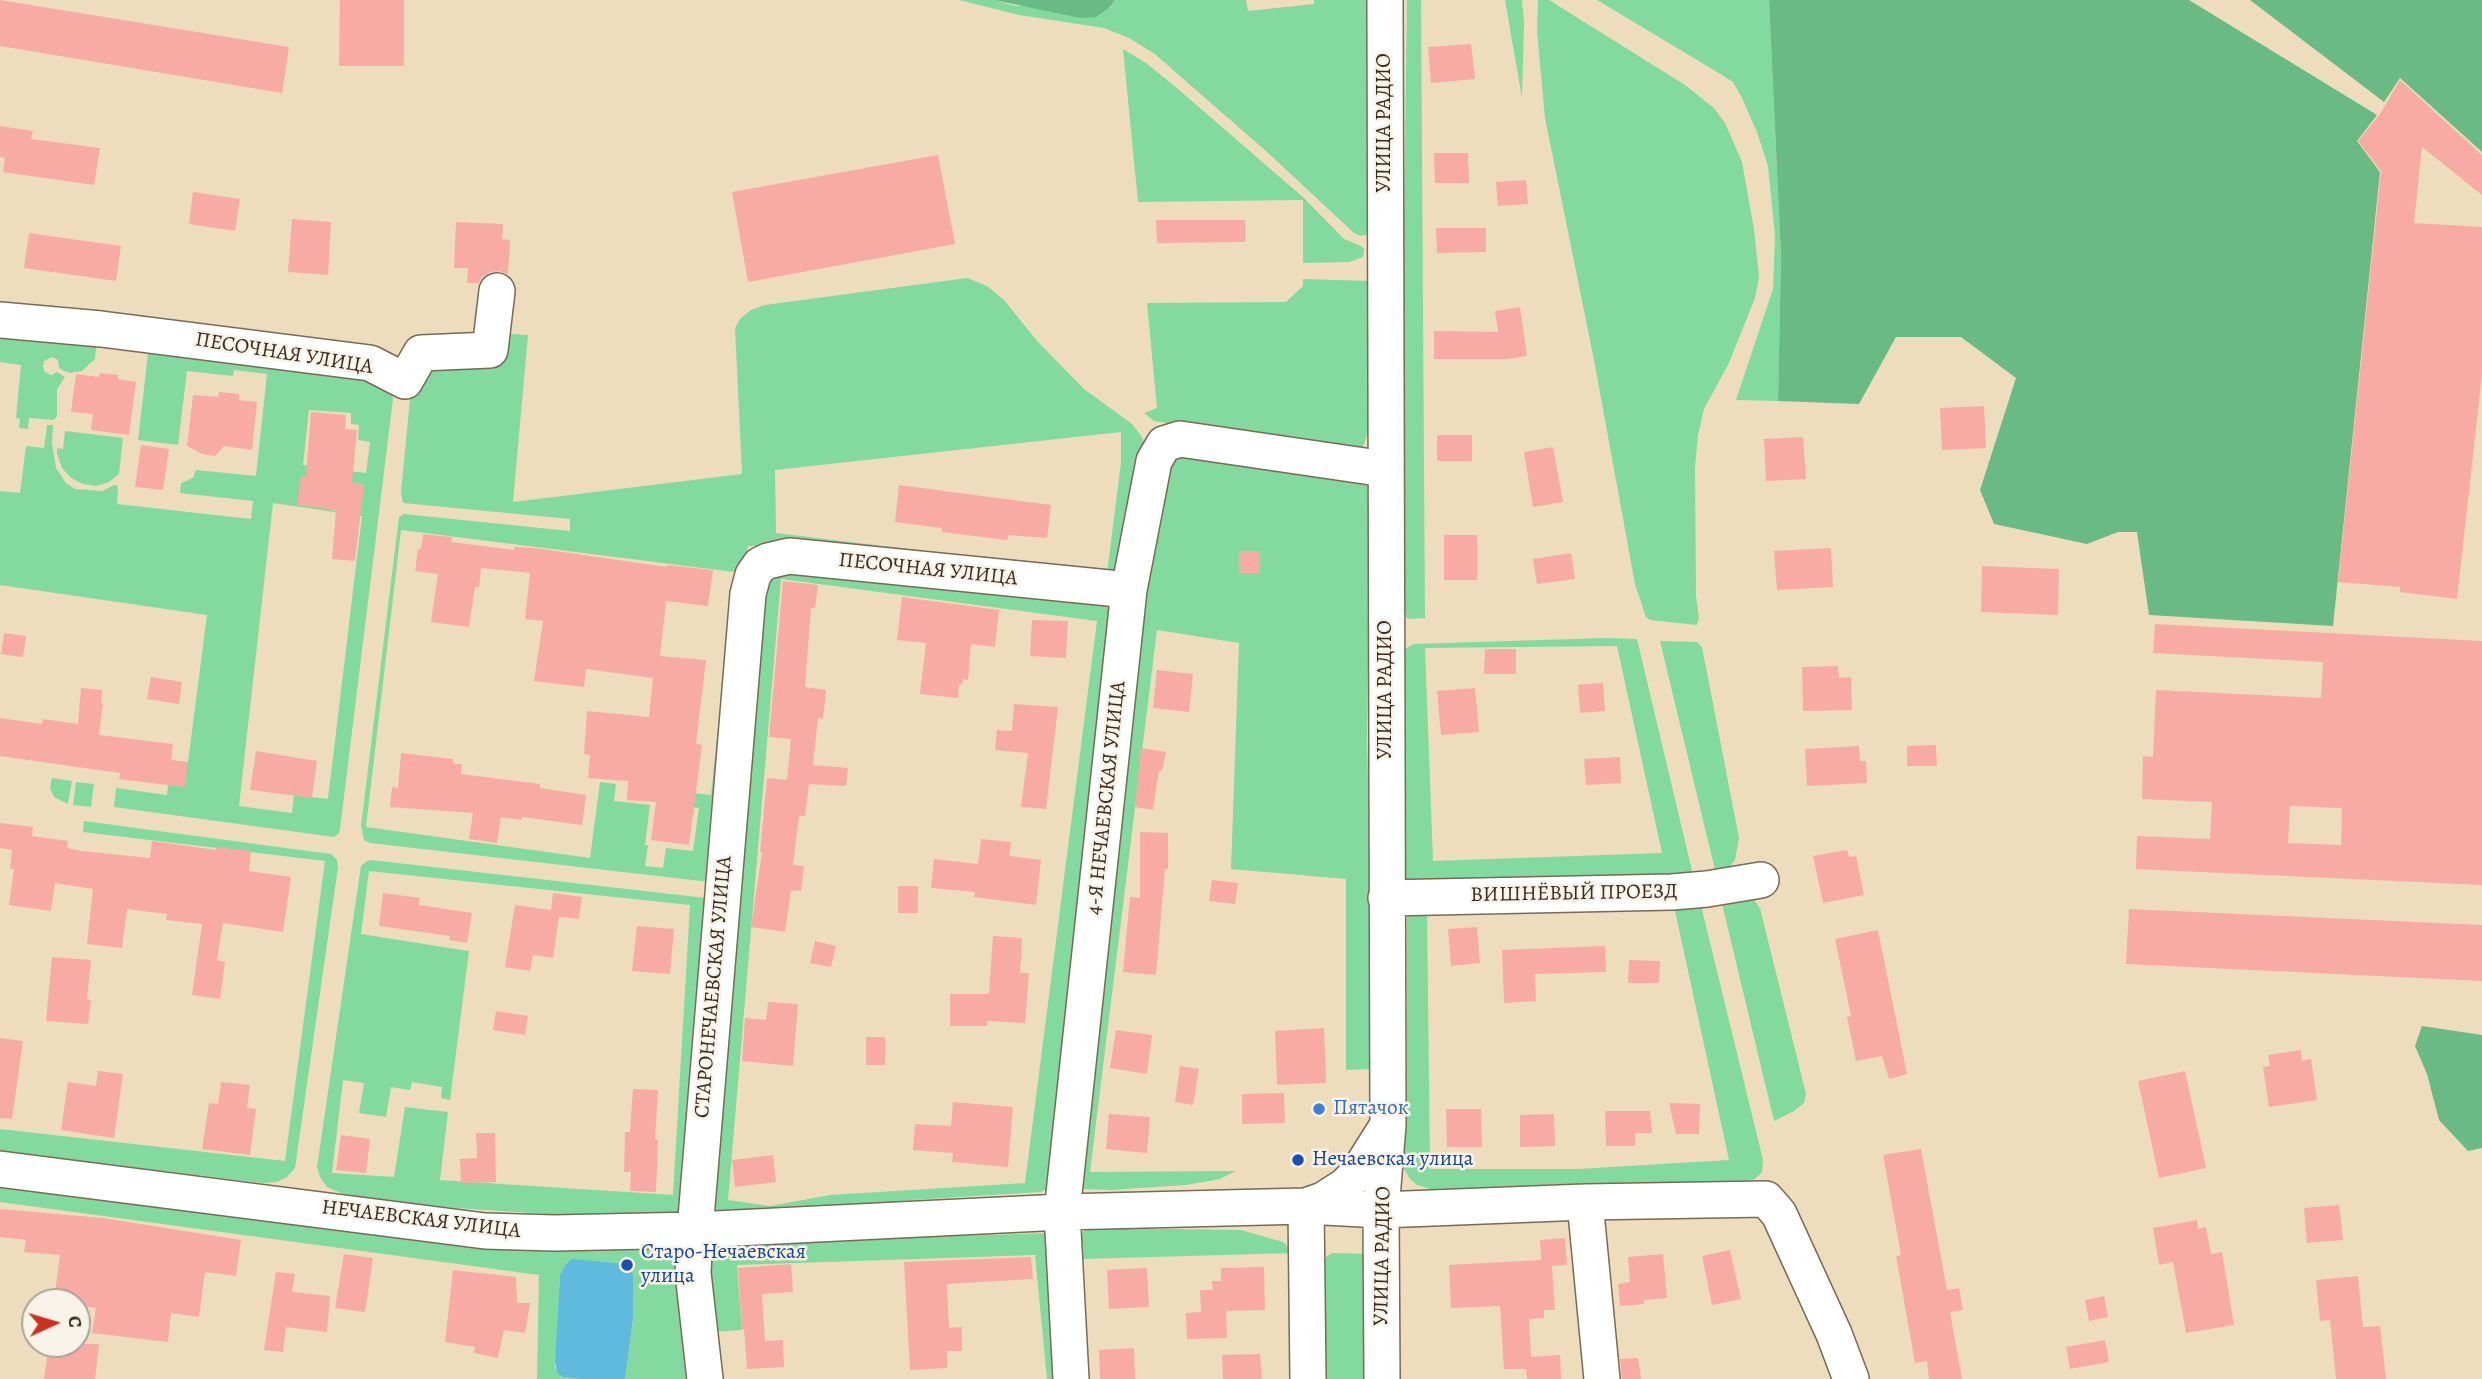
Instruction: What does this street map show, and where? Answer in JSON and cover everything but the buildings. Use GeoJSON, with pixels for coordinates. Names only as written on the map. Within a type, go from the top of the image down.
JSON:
{"type":"FeatureCollection","features":[{"type":"Feature","properties":{"kind":"street","name":"УЛИЦА РАДИО"},"geometry":{"type":"LineString","coordinates":[[1382,1379],[1381,1210],[1388,1125],[1385,0]]}},
{"type":"Feature","properties":{"kind":"street","name":"ПЕСОЧНАЯ УЛИЦА"},"geometry":{"type":"LineString","coordinates":[[0,320],[101,329],[370,363],[405,381],[421,353],[489,351],[497,291]]}},
{"type":"Feature","properties":{"kind":"street","name":"4-Я НЕЧАЕВСКАЯ УЛИЦА"},"geometry":{"type":"LineString","coordinates":[[1071,1379],[1062,1212],[1129,590],[1154,461],[1164,444],[1180,439],[1385,469]]}},
{"type":"Feature","properties":{"kind":"street","name":"ПЕСОЧНАЯ УЛИЦА"},"geometry":{"type":"LineString","coordinates":[[748,594],[753,575],[760,565],[789,556],[1129,590]]}},
{"type":"Feature","properties":{"kind":"street","name":"СТАРОНЕЧАЕВСКАЯ УЛИЦА"},"geometry":{"type":"LineString","coordinates":[[705,1379],[693,1273],[695,1230],[748,594]]}},
{"type":"Feature","properties":{"kind":"street","name":"ВИШНЁВЫЙ ПРОЕЗД"},"geometry":{"type":"LineString","coordinates":[[1386,898],[1672,892],[1761,880]]}},
{"type":"Feature","properties":{"kind":"street"},"geometry":{"type":"LineString","coordinates":[[1308,1379],[1306,1206],[1323,1200],[1345,1186],[1357,1174],[1388,1125]]}},
{"type":"Feature","properties":{"kind":"street","name":"НЕЧАЕВСКАЯ УЛИЦА"},"geometry":{"type":"LineString","coordinates":[[0,1169],[485,1231],[554,1233],[695,1230],[1062,1212],[1306,1206],[1381,1210]]}},
{"type":"Feature","properties":{"kind":"street"},"geometry":{"type":"LineString","coordinates":[[1381,1210],[1585,1202],[1766,1199],[1779,1214],[1834,1334],[1851,1379]]}},
{"type":"Feature","properties":{"kind":"street"},"geometry":{"type":"LineString","coordinates":[[1585,1202],[1602,1379]]}},
{"type":"Feature","properties":{"kind":"green space"},"geometry":{"type":"Polygon","coordinates":[[[959,0],[994,0],[1016,6],[1110,8],[1115,0],[1246,0],[1248,11],[1314,4],[1314,0],[1368,0],[1368,234],[1361,236],[1354,233],[1266,151],[1155,54],[1129,38],[1104,28],[1019,15],[959,0]]]}},
{"type":"Feature","properties":{"kind":"green space"},"geometry":{"type":"Polygon","coordinates":[[[994,0],[1115,0],[1096,17],[1080,18],[994,0]]]}},
{"type":"Feature","properties":{"kind":"green space"},"geometry":{"type":"Polygon","coordinates":[[[1407,0],[1421,0],[1425,618],[1410,619],[1404,612],[1401,444],[1407,0]]]}},
{"type":"Feature","properties":{"kind":"green space"},"geometry":{"type":"Polygon","coordinates":[[[1505,0],[1522,0],[1522,98],[1505,0]]]}},
{"type":"Feature","properties":{"kind":"green space"},"geometry":{"type":"Polygon","coordinates":[[[1538,0],[1549,0],[1685,85],[1714,108],[1725,123],[1742,162],[1759,277],[1755,298],[1728,365],[1704,409],[1698,435],[1695,467],[1697,625],[1650,620],[1646,617],[1635,584],[1594,360],[1545,118],[1537,31],[1538,0]]]}},
{"type":"Feature","properties":{"kind":"green space"},"geometry":{"type":"Polygon","coordinates":[[[1597,0],[1769,0],[1781,256],[1778,401],[1736,400],[1773,289],[1775,236],[1768,166],[1742,98],[1733,82],[1597,0]]]}},
{"type":"Feature","properties":{"kind":"green space"},"geometry":{"type":"Polygon","coordinates":[[[1769,0],[2189,0],[2377,115],[2357,141],[2380,172],[2333,626],[2149,615],[2137,532],[2118,532],[2087,544],[1994,524],[1980,490],[2016,378],[1961,337],[1896,337],[1859,404],[1778,401],[1781,256],[1769,0]]]}},
{"type":"Feature","properties":{"kind":"green space"},"geometry":{"type":"Polygon","coordinates":[[[2250,0],[2482,0],[2482,152],[2400,78],[2384,102],[2250,0]]]}},
{"type":"Feature","properties":{"kind":"green space"},"geometry":{"type":"Polygon","coordinates":[[[1123,49],[1146,63],[1178,89],[1304,198],[1344,239],[1361,246],[1364,249],[1363,257],[1349,262],[1303,263],[1303,200],[1138,202],[1123,49]]]}},
{"type":"Feature","properties":{"kind":"green space"},"geometry":{"type":"Polygon","coordinates":[[[967,278],[987,286],[1004,300],[1038,342],[1084,389],[1132,424],[1142,437],[1146,449],[1145,462],[1126,569],[1119,578],[1102,582],[830,548],[748,546],[710,882],[370,843],[364,840],[361,826],[399,517],[404,514],[570,531],[570,519],[403,503],[401,492],[411,388],[423,368],[495,363],[496,333],[528,335],[513,502],[742,474],[735,328],[741,318],[751,310],[765,305],[967,278]],[[1121,432],[775,470],[776,533],[1107,573],[1121,463],[1121,432]],[[401,530],[366,827],[590,858],[600,782],[616,784],[614,801],[650,805],[645,866],[663,868],[666,848],[693,851],[699,808],[658,802],[659,789],[711,795],[734,572],[401,530]]]}},
{"type":"Feature","properties":{"kind":"green space"},"geometry":{"type":"Polygon","coordinates":[[[1303,279],[1369,281],[1369,430],[1363,447],[1359,450],[1154,421],[1144,413],[1157,408],[1147,303],[1286,302],[1303,286],[1303,279]]]}},
{"type":"Feature","properties":{"kind":"green space"},"geometry":{"type":"Polygon","coordinates":[[[0,329],[93,342],[96,347],[95,359],[82,371],[64,371],[59,368],[58,360],[52,357],[44,361],[45,372],[51,375],[57,372],[65,377],[57,389],[57,416],[54,420],[29,418],[28,429],[19,428],[20,419],[16,418],[21,365],[0,362],[0,329]]]}},
{"type":"Feature","properties":{"kind":"green space"},"geometry":{"type":"Polygon","coordinates":[[[149,345],[378,372],[391,386],[393,399],[340,829],[334,837],[114,807],[116,788],[167,795],[168,785],[188,762],[207,615],[0,585],[0,491],[20,493],[26,446],[44,448],[47,425],[53,425],[52,443],[56,468],[66,483],[75,489],[102,491],[114,485],[118,486],[117,504],[251,519],[253,501],[180,493],[181,483],[193,478],[196,470],[256,476],[267,374],[234,370],[233,376],[187,371],[178,445],[138,440],[149,345]],[[309,410],[303,465],[366,473],[370,442],[358,440],[359,425],[351,424],[351,413],[309,410]],[[334,481],[331,510],[360,513],[364,485],[334,481]],[[273,503],[239,806],[292,813],[294,795],[328,799],[362,516],[273,503]]]}},
{"type":"Feature","properties":{"kind":"green space"},"geometry":{"type":"Polygon","coordinates":[[[65,431],[123,438],[119,474],[109,482],[96,486],[71,478],[62,468],[57,454],[57,448],[63,449],[65,431]]]}},
{"type":"Feature","properties":{"kind":"green space"},"geometry":{"type":"Polygon","coordinates":[[[1179,453],[1361,479],[1367,486],[1370,500],[1367,738],[1375,1060],[1371,1069],[1346,1070],[1346,879],[1231,869],[1239,643],[1157,630],[1090,1172],[1236,1171],[1220,1179],[1186,1185],[1083,1189],[1079,1182],[1155,489],[1179,453]]]}},
{"type":"Feature","properties":{"kind":"green space"},"geometry":{"type":"Polygon","coordinates":[[[783,567],[1113,601],[1049,1188],[1041,1192],[911,1200],[763,1215],[705,1215],[761,583],[783,567]],[[781,579],[728,1200],[770,1206],[830,1195],[1025,1183],[1097,621],[781,579]]]}},
{"type":"Feature","properties":{"kind":"green space"},"geometry":{"type":"Polygon","coordinates":[[[1637,639],[1694,879],[1414,884],[1407,879],[1403,874],[1404,650],[1413,644],[1637,639]],[[1617,646],[1425,648],[1433,861],[1662,853],[1617,646]]]}},
{"type":"Feature","properties":{"kind":"green space"},"geometry":{"type":"Polygon","coordinates":[[[1660,641],[1697,642],[1702,647],[1739,838],[1735,860],[1729,868],[1716,874],[1660,641]]]}},
{"type":"Feature","properties":{"kind":"green space"},"geometry":{"type":"Polygon","coordinates":[[[52,778],[72,781],[68,804],[54,797],[50,788],[52,778]]]}},
{"type":"Feature","properties":{"kind":"green space"},"geometry":{"type":"Polygon","coordinates":[[[76,782],[94,784],[91,807],[73,805],[76,782]]]}},
{"type":"Feature","properties":{"kind":"green space"},"geometry":{"type":"Polygon","coordinates":[[[84,821],[331,854],[337,860],[295,1168],[287,1177],[277,1182],[263,1183],[0,1151],[0,1129],[285,1161],[325,861],[83,832],[84,821]]]}},
{"type":"Feature","properties":{"kind":"green space"},"geometry":{"type":"Polygon","coordinates":[[[367,861],[706,898],[687,1215],[619,1219],[384,1203],[346,1195],[327,1187],[317,1167],[361,866],[367,861]],[[369,871],[361,934],[469,951],[450,1100],[441,1098],[442,1087],[412,1082],[410,1090],[391,1087],[386,1117],[359,1113],[364,1083],[343,1080],[332,1173],[394,1177],[405,1107],[448,1112],[440,1180],[673,1195],[690,905],[369,871]]]}},
{"type":"Feature","properties":{"kind":"green space"},"geometry":{"type":"Polygon","coordinates":[[[1719,891],[1749,893],[1760,908],[1806,1094],[1804,1103],[1774,1121],[1719,891]]]}},
{"type":"Feature","properties":{"kind":"green space"},"geometry":{"type":"Polygon","coordinates":[[[1698,893],[1763,1160],[1762,1172],[1755,1179],[1732,1184],[1558,1191],[1437,1191],[1417,1185],[1403,1167],[1407,1121],[1407,918],[1412,908],[1424,901],[1698,893]],[[1674,906],[1427,910],[1430,1169],[1578,1169],[1729,1160],[1674,906]]]}},
{"type":"Feature","properties":{"kind":"green space"},"geometry":{"type":"Polygon","coordinates":[[[2422,1026],[2482,1035],[2482,1148],[2468,1151],[2439,1120],[2427,1074],[2415,1046],[2422,1026]]]}},
{"type":"Feature","properties":{"kind":"green space"},"geometry":{"type":"Polygon","coordinates":[[[0,1183],[673,1246],[677,1250],[699,1379],[625,1379],[633,1320],[633,1276],[565,1265],[560,1275],[555,1368],[562,1377],[580,1379],[537,1379],[539,1275],[0,1202],[0,1183]]]}},
{"type":"Feature","properties":{"kind":"green space"},"geometry":{"type":"Polygon","coordinates":[[[1093,1228],[1241,1230],[1283,1242],[1294,1253],[1082,1259],[1085,1301],[1078,1302],[1079,1236],[1093,1228]]]}},
{"type":"Feature","properties":{"kind":"green space"},"geometry":{"type":"Polygon","coordinates":[[[1048,1233],[1066,1379],[1047,1379],[1035,1255],[737,1265],[742,1330],[710,1332],[702,1248],[714,1244],[1048,1233]]]}},
{"type":"Feature","properties":{"kind":"green space"},"geometry":{"type":"Polygon","coordinates":[[[1332,1253],[1374,1254],[1380,1379],[1317,1379],[1320,1261],[1332,1253]]]}},
{"type":"Feature","properties":{"kind":"water"},"geometry":{"type":"Polygon","coordinates":[[[572,1259],[625,1264],[630,1269],[633,1276],[633,1320],[625,1379],[580,1379],[563,1377],[557,1373],[555,1361],[560,1275],[572,1259]]]}},
{"type":"Feature","properties":{"kind":"place","name":"Пятачок"},"geometry":{"type":"Point","coordinates":[1319,1109]}},
{"type":"Feature","properties":{"kind":"place","name":"Нечаевская улица"},"geometry":{"type":"Point","coordinates":[1298,1160]}},
{"type":"Feature","properties":{"kind":"place","name":"Старо-Нечаевская улица"},"geometry":{"type":"Point","coordinates":[627,1265]}}]}
